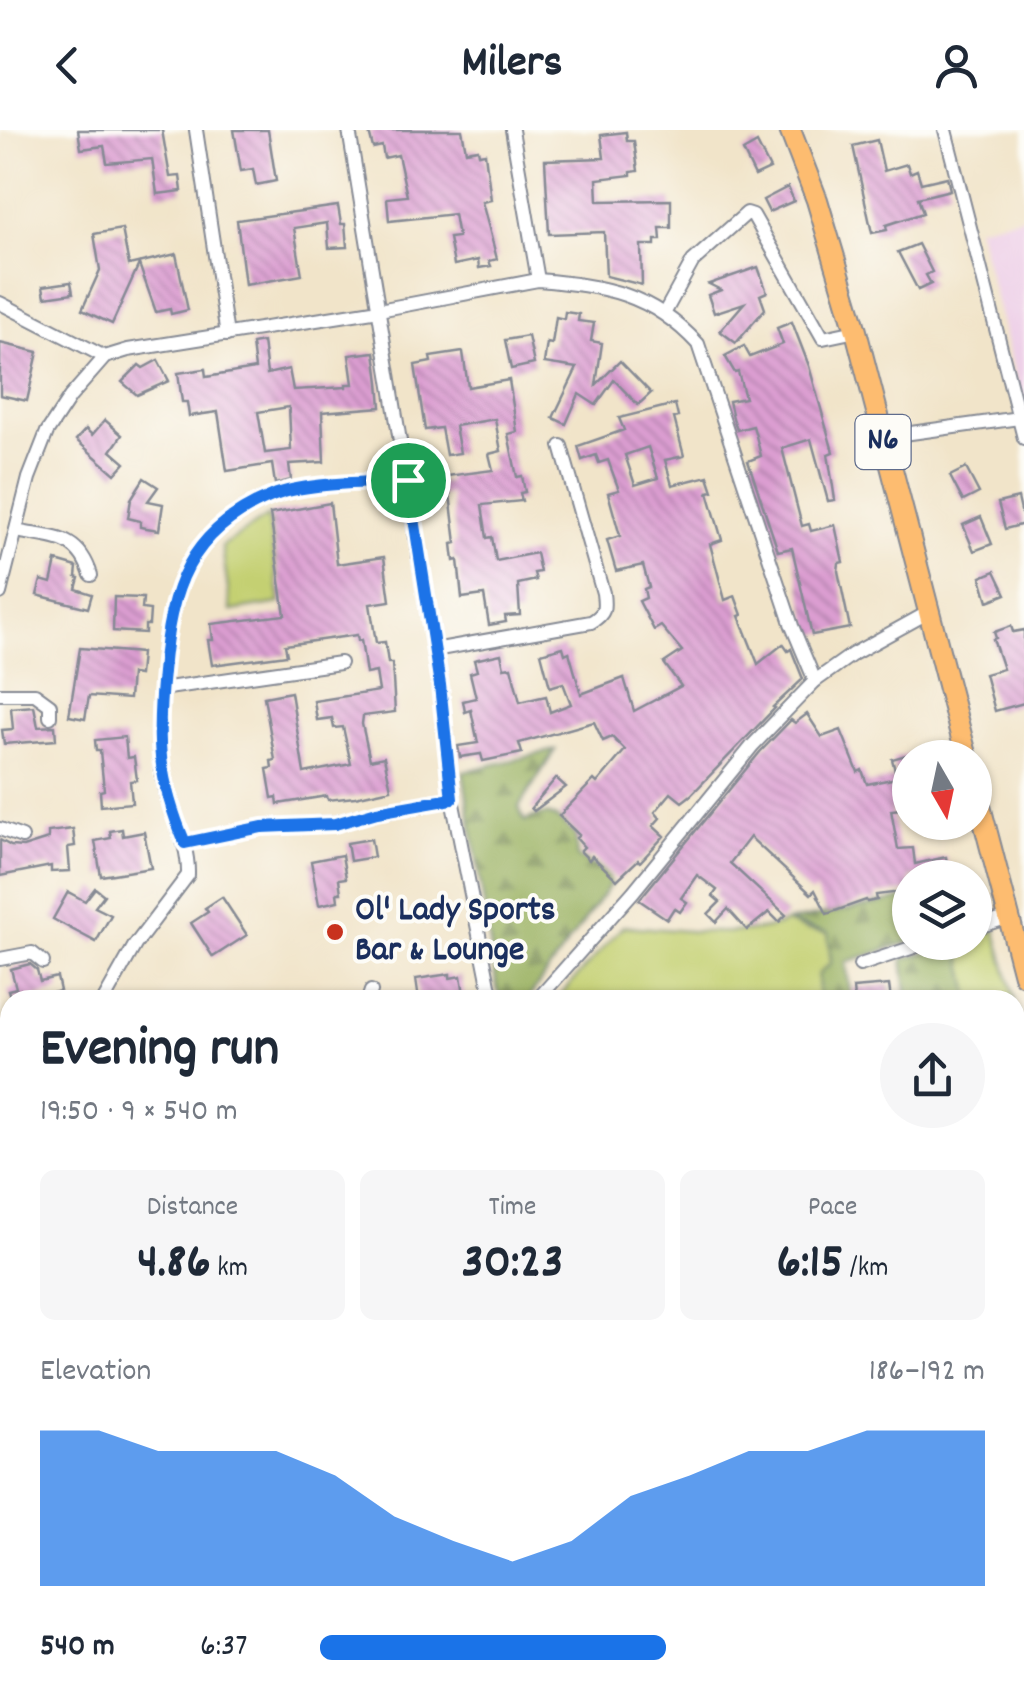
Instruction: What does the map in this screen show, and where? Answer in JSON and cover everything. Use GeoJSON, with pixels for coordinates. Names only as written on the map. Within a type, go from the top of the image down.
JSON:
{"type":"FeatureCollection","features":[{"type":"Feature","properties":{"kind":"highway","name":"N6"},"geometry":{"type":"LineString","coordinates":[[790,130],[817,200],[856,331],[962,740]]}},
{"type":"Feature","properties":{"kind":"highway"},"geometry":{"type":"LineString","coordinates":[[989,840],[1024,975]]}},
{"type":"Feature","properties":{"kind":"street"},"geometry":{"type":"LineString","coordinates":[[196,130],[227,335]]}},
{"type":"Feature","properties":{"kind":"street"},"geometry":{"type":"LineString","coordinates":[[350,130],[434,650],[452,799],[490,990]]}},
{"type":"Feature","properties":{"kind":"street"},"geometry":{"type":"LineString","coordinates":[[512,130],[538,280]]}},
{"type":"Feature","properties":{"kind":"street"},"geometry":{"type":"LineString","coordinates":[[944,130],[1024,438]]}},
{"type":"Feature","properties":{"kind":"street"},"geometry":{"type":"LineString","coordinates":[[664,312],[693,262],[747,213],[754,215],[823,338],[856,331]]}},
{"type":"Feature","properties":{"kind":"street"},"geometry":{"type":"LineString","coordinates":[[0,593],[29,478],[47,432],[70,396],[105,357],[538,280],[613,291],[664,312],[698,344],[792,626],[815,681]]}},
{"type":"Feature","properties":{"kind":"street"},"geometry":{"type":"LineString","coordinates":[[0,304],[105,357]]}},
{"type":"Feature","properties":{"kind":"street"},"geometry":{"type":"LineString","coordinates":[[882,437],[1019,418]]}},
{"type":"Feature","properties":{"kind":"street"},"geometry":{"type":"LineString","coordinates":[[434,650],[591,622],[602,616],[603,594],[561,446]]}},
{"type":"Feature","properties":{"kind":"street"},"geometry":{"type":"LineString","coordinates":[[109,990],[134,944],[188,875],[185,843],[168,802],[158,740],[169,613],[191,558],[219,527],[275,494],[408,480]]}},
{"type":"Feature","properties":{"kind":"street"},"geometry":{"type":"LineString","coordinates":[[16,531],[69,542],[84,553],[91,575]]}},
{"type":"Feature","properties":{"kind":"street"},"geometry":{"type":"LineString","coordinates":[[550,990],[752,745],[815,681],[853,654],[929,612]]}},
{"type":"Feature","properties":{"kind":"street"},"geometry":{"type":"LineString","coordinates":[[161,689],[340,664]]}},
{"type":"Feature","properties":{"kind":"street"},"geometry":{"type":"LineString","coordinates":[[0,694],[35,694],[50,705],[50,717]]}},
{"type":"Feature","properties":{"kind":"street"},"geometry":{"type":"LineString","coordinates":[[185,843],[262,827],[335,824],[452,799]]}},
{"type":"Feature","properties":{"kind":"street"},"geometry":{"type":"LineString","coordinates":[[0,829],[22,837]]}},
{"type":"Feature","properties":{"kind":"street"},"geometry":{"type":"LineString","coordinates":[[992,922],[1009,917]]}},
{"type":"Feature","properties":{"kind":"street"},"geometry":{"type":"LineString","coordinates":[[0,959],[32,953],[43,962]]}},
{"type":"Feature","properties":{"kind":"street"},"geometry":{"type":"LineString","coordinates":[[860,964],[892,954]]}},
{"type":"Feature","properties":{"kind":"shaded area"},"geometry":{"type":"Polygon","coordinates":[[[1024,216],[1024,410],[977,227],[1024,216]]]}},
{"type":"Feature","properties":{"kind":"green space"},"geometry":{"type":"Polygon","coordinates":[[[268,516],[280,603],[231,611],[222,546],[268,516]]]}},
{"type":"Feature","properties":{"kind":"green space"},"geometry":{"type":"Polygon","coordinates":[[[555,750],[519,807],[524,821],[547,814],[557,818],[576,835],[577,857],[609,879],[610,885],[534,990],[497,989],[463,772],[555,750]]]}},
{"type":"Feature","properties":{"kind":"green space"},"geometry":{"type":"Polygon","coordinates":[[[892,901],[892,948],[846,962],[850,990],[818,990],[819,973],[831,963],[828,933],[787,922],[892,901]]]}},
{"type":"Feature","properties":{"kind":"green space"},"geometry":{"type":"Polygon","coordinates":[[[787,922],[828,933],[831,963],[819,973],[818,990],[565,990],[623,926],[728,932],[787,922]]]}},
{"type":"Feature","properties":{"kind":"green space"},"geometry":{"type":"Polygon","coordinates":[[[995,929],[1012,990],[969,990],[962,960],[992,960],[995,929]]]}},
{"type":"Feature","properties":{"kind":"green space"},"geometry":{"type":"Polygon","coordinates":[[[903,960],[963,960],[969,990],[907,990],[903,960]]]}},
{"type":"Feature","properties":{"kind":"building"},"geometry":{"type":"Polygon","coordinates":[[[78,130],[162,130],[170,177],[180,176],[182,191],[157,194],[152,159],[107,163],[104,146],[81,149],[78,130]]]}},
{"type":"Feature","properties":{"kind":"building"},"geometry":{"type":"Polygon","coordinates":[[[234,130],[268,130],[276,181],[256,185],[253,169],[241,171],[234,130]]]}},
{"type":"Feature","properties":{"kind":"building"},"geometry":{"type":"Polygon","coordinates":[[[462,130],[466,151],[478,149],[479,154],[485,153],[491,200],[482,202],[497,259],[489,261],[491,266],[479,268],[478,260],[454,265],[449,238],[458,237],[454,214],[389,221],[387,198],[407,196],[398,155],[384,158],[382,146],[373,148],[369,132],[462,130]]]}},
{"type":"Feature","properties":{"kind":"building"},"geometry":{"type":"Polygon","coordinates":[[[626,132],[627,141],[634,141],[638,171],[597,179],[598,201],[671,200],[671,228],[660,228],[661,240],[655,240],[655,245],[641,245],[642,285],[606,276],[604,232],[549,234],[545,160],[604,158],[601,135],[626,132]]]}},
{"type":"Feature","properties":{"kind":"building"},"geometry":{"type":"Polygon","coordinates":[[[877,140],[884,171],[907,164],[910,173],[917,170],[921,183],[947,177],[950,190],[918,198],[923,213],[872,233],[853,146],[877,140]]]}},
{"type":"Feature","properties":{"kind":"building"},"geometry":{"type":"Polygon","coordinates":[[[757,143],[770,169],[755,176],[743,151],[757,143]]]}},
{"type":"Feature","properties":{"kind":"building"},"geometry":{"type":"Polygon","coordinates":[[[788,187],[794,201],[769,212],[763,200],[788,187]]]}},
{"type":"Feature","properties":{"kind":"building"},"geometry":{"type":"Polygon","coordinates":[[[338,206],[347,247],[329,248],[327,223],[294,228],[302,275],[245,285],[237,220],[338,206]]]}},
{"type":"Feature","properties":{"kind":"building"},"geometry":{"type":"Polygon","coordinates":[[[122,229],[129,265],[176,254],[188,310],[156,312],[139,264],[112,324],[82,310],[100,270],[94,234],[122,229]]]}},
{"type":"Feature","properties":{"kind":"building"},"geometry":{"type":"Polygon","coordinates":[[[918,244],[932,272],[926,275],[931,284],[918,290],[898,252],[918,244]]]}},
{"type":"Feature","properties":{"kind":"building"},"geometry":{"type":"Polygon","coordinates":[[[758,267],[767,292],[760,295],[765,309],[736,343],[720,331],[744,303],[714,313],[708,295],[721,290],[709,284],[758,267]]]}},
{"type":"Feature","properties":{"kind":"building"},"geometry":{"type":"Polygon","coordinates":[[[71,282],[73,293],[45,297],[43,286],[71,282]]]}},
{"type":"Feature","properties":{"kind":"building"},"geometry":{"type":"Polygon","coordinates":[[[565,312],[579,314],[578,321],[594,323],[591,341],[602,343],[596,385],[620,361],[651,393],[638,405],[614,380],[596,405],[579,394],[566,424],[553,418],[577,368],[544,363],[556,317],[564,319],[565,312]]]}},
{"type":"Feature","properties":{"kind":"building"},"geometry":{"type":"Polygon","coordinates":[[[792,322],[833,452],[828,454],[835,500],[828,501],[811,439],[782,448],[802,526],[809,524],[811,531],[835,525],[843,562],[839,563],[838,571],[850,628],[812,635],[792,548],[778,551],[748,461],[761,456],[753,426],[737,430],[733,418],[729,401],[745,398],[738,372],[725,356],[744,346],[750,357],[783,344],[777,328],[792,322]]]}},
{"type":"Feature","properties":{"kind":"building"},"geometry":{"type":"Polygon","coordinates":[[[528,336],[534,364],[511,369],[505,340],[528,336]]]}},
{"type":"Feature","properties":{"kind":"building"},"geometry":{"type":"Polygon","coordinates":[[[263,342],[267,374],[289,369],[293,390],[353,384],[349,355],[375,352],[381,407],[322,412],[324,462],[289,464],[291,480],[275,484],[272,464],[227,471],[218,412],[189,416],[187,402],[182,402],[178,373],[205,369],[206,377],[255,369],[252,344],[263,342]],[[289,407],[258,412],[265,453],[291,450],[289,407]]]}},
{"type":"Feature","properties":{"kind":"building"},"geometry":{"type":"Polygon","coordinates":[[[0,343],[38,352],[27,401],[0,395],[0,343]]]}},
{"type":"Feature","properties":{"kind":"building"},"geometry":{"type":"Polygon","coordinates":[[[463,352],[468,387],[509,380],[517,432],[508,434],[517,477],[522,476],[525,492],[520,493],[522,501],[482,505],[487,538],[492,537],[496,561],[536,553],[540,572],[534,573],[536,580],[518,584],[520,615],[505,616],[506,622],[489,625],[484,595],[462,598],[452,544],[456,543],[450,494],[430,497],[428,485],[448,482],[447,476],[493,470],[489,454],[501,451],[495,419],[455,426],[460,453],[446,455],[441,428],[425,430],[415,365],[431,362],[430,357],[463,352]]]}},
{"type":"Feature","properties":{"kind":"building"},"geometry":{"type":"Polygon","coordinates":[[[158,360],[169,381],[137,395],[122,382],[139,365],[143,368],[158,360]]]}},
{"type":"Feature","properties":{"kind":"building"},"geometry":{"type":"Polygon","coordinates":[[[675,404],[678,417],[674,418],[684,456],[665,460],[672,485],[708,476],[713,491],[708,492],[722,540],[710,544],[725,600],[735,596],[758,664],[783,644],[788,651],[791,649],[803,679],[691,795],[682,802],[671,793],[655,812],[660,818],[653,826],[664,836],[617,880],[592,856],[589,860],[580,851],[584,847],[576,838],[579,835],[559,816],[594,780],[597,783],[625,750],[612,737],[603,741],[594,722],[519,743],[522,753],[483,761],[481,754],[460,757],[458,746],[478,743],[471,710],[465,712],[463,701],[476,698],[470,673],[477,671],[474,660],[501,654],[504,668],[511,667],[520,702],[546,696],[550,712],[571,704],[563,683],[550,687],[541,653],[563,647],[565,654],[569,652],[581,694],[624,678],[634,711],[681,686],[664,663],[682,651],[661,626],[654,630],[639,601],[646,598],[644,589],[649,587],[643,565],[616,571],[607,540],[620,536],[608,493],[619,490],[608,460],[599,463],[596,455],[582,460],[578,446],[624,430],[619,418],[675,404]],[[648,447],[625,455],[635,485],[658,478],[648,447]]]}},
{"type":"Feature","properties":{"kind":"building"},"geometry":{"type":"Polygon","coordinates":[[[105,420],[122,435],[111,451],[125,463],[115,474],[76,440],[86,429],[92,435],[105,420]]]}},
{"type":"Feature","properties":{"kind":"building"},"geometry":{"type":"Polygon","coordinates":[[[966,468],[979,493],[963,501],[950,476],[966,468]]]}},
{"type":"Feature","properties":{"kind":"building"},"geometry":{"type":"Polygon","coordinates":[[[144,478],[158,487],[148,501],[163,504],[159,530],[140,527],[140,521],[128,518],[131,499],[144,478]]]}},
{"type":"Feature","properties":{"kind":"building"},"geometry":{"type":"Polygon","coordinates":[[[1018,498],[1024,524],[1005,529],[998,503],[1018,498]]]}},
{"type":"Feature","properties":{"kind":"building"},"geometry":{"type":"Polygon","coordinates":[[[330,503],[337,564],[384,557],[390,601],[370,604],[376,643],[385,642],[388,663],[392,663],[395,712],[363,716],[362,724],[370,760],[384,757],[391,789],[355,797],[328,800],[327,796],[278,804],[277,797],[272,798],[267,769],[272,768],[271,761],[275,760],[264,697],[291,692],[304,773],[351,764],[343,727],[334,728],[332,718],[317,720],[314,701],[379,691],[376,672],[366,674],[357,635],[285,645],[287,655],[212,665],[208,640],[213,640],[211,624],[285,615],[270,514],[330,503]]]}},
{"type":"Feature","properties":{"kind":"building"},"geometry":{"type":"Polygon","coordinates":[[[981,517],[992,544],[974,551],[963,525],[981,517]]]}},
{"type":"Feature","properties":{"kind":"building"},"geometry":{"type":"Polygon","coordinates":[[[56,561],[77,567],[76,589],[92,594],[88,608],[37,595],[41,580],[51,583],[56,561]]]}},
{"type":"Feature","properties":{"kind":"building"},"geometry":{"type":"Polygon","coordinates":[[[995,571],[1006,594],[988,601],[981,577],[995,571]]]}},
{"type":"Feature","properties":{"kind":"building"},"geometry":{"type":"Polygon","coordinates":[[[114,597],[143,598],[142,609],[150,610],[145,633],[113,631],[114,597]]]}},
{"type":"Feature","properties":{"kind":"building"},"geometry":{"type":"Polygon","coordinates":[[[1011,626],[1013,632],[1024,630],[1024,703],[995,711],[985,674],[1003,669],[994,632],[1011,626]]]}},
{"type":"Feature","properties":{"kind":"building"},"geometry":{"type":"Polygon","coordinates":[[[80,648],[141,653],[139,675],[131,674],[129,699],[89,696],[85,719],[69,716],[80,648]]]}},
{"type":"Feature","properties":{"kind":"building"},"geometry":{"type":"Polygon","coordinates":[[[34,706],[38,727],[55,726],[56,740],[4,744],[2,730],[13,729],[11,708],[34,706]]]}},
{"type":"Feature","properties":{"kind":"building"},"geometry":{"type":"Polygon","coordinates":[[[807,714],[822,737],[841,730],[867,784],[892,779],[892,840],[896,840],[898,849],[913,848],[914,860],[892,860],[892,893],[876,895],[877,900],[827,914],[815,890],[811,894],[750,837],[730,863],[786,915],[779,922],[769,912],[747,930],[728,909],[716,922],[708,914],[720,902],[713,896],[717,890],[697,875],[681,898],[687,902],[680,912],[674,908],[667,919],[639,900],[760,752],[791,720],[795,723],[807,714]]]}},
{"type":"Feature","properties":{"kind":"building"},"geometry":{"type":"Polygon","coordinates":[[[125,737],[127,758],[134,757],[137,780],[130,781],[132,803],[101,806],[100,791],[104,790],[95,740],[125,737]]]}},
{"type":"Feature","properties":{"kind":"building"},"geometry":{"type":"Polygon","coordinates":[[[556,778],[566,787],[534,811],[531,808],[556,778]]]}},
{"type":"Feature","properties":{"kind":"building"},"geometry":{"type":"Polygon","coordinates":[[[73,829],[75,846],[68,847],[70,871],[51,872],[51,866],[0,876],[0,840],[23,847],[48,839],[48,832],[73,829]]]}},
{"type":"Feature","properties":{"kind":"building"},"geometry":{"type":"Polygon","coordinates":[[[122,829],[123,836],[144,832],[151,868],[101,876],[95,841],[111,838],[110,831],[122,829]]]}},
{"type":"Feature","properties":{"kind":"building"},"geometry":{"type":"Polygon","coordinates":[[[371,839],[374,857],[350,861],[347,843],[371,839]]]}},
{"type":"Feature","properties":{"kind":"building"},"geometry":{"type":"Polygon","coordinates":[[[342,855],[346,878],[339,879],[338,901],[319,905],[311,861],[342,855]]]}},
{"type":"Feature","properties":{"kind":"building"},"geometry":{"type":"Polygon","coordinates":[[[95,888],[104,895],[95,907],[111,915],[96,942],[53,919],[68,892],[85,901],[95,888]]]}},
{"type":"Feature","properties":{"kind":"building"},"geometry":{"type":"Polygon","coordinates":[[[222,897],[247,935],[213,957],[191,923],[222,897]]]}},
{"type":"Feature","properties":{"kind":"building"},"geometry":{"type":"Polygon","coordinates":[[[30,964],[40,981],[57,977],[60,990],[8,990],[16,988],[11,969],[30,964]]]}},
{"type":"Feature","properties":{"kind":"building"},"geometry":{"type":"Polygon","coordinates":[[[461,976],[463,990],[418,990],[416,979],[461,976]]]}},
{"type":"Feature","properties":{"kind":"building"},"geometry":{"type":"Polygon","coordinates":[[[889,985],[890,990],[853,990],[889,985]]]}},
{"type":"Feature","properties":{"kind":"place","name":"Ol' Lady Sports Bar & Lounge"},"geometry":{"type":"Point","coordinates":[335,932]}},
{"type":"Feature","properties":{"kind":"route"},"geometry":{"type":"LineString","coordinates":[[408,480],[440,685],[452,799],[335,824],[262,827],[185,843],[168,802],[158,740],[169,613],[191,558],[219,527],[275,494],[408,480]]}}]}
